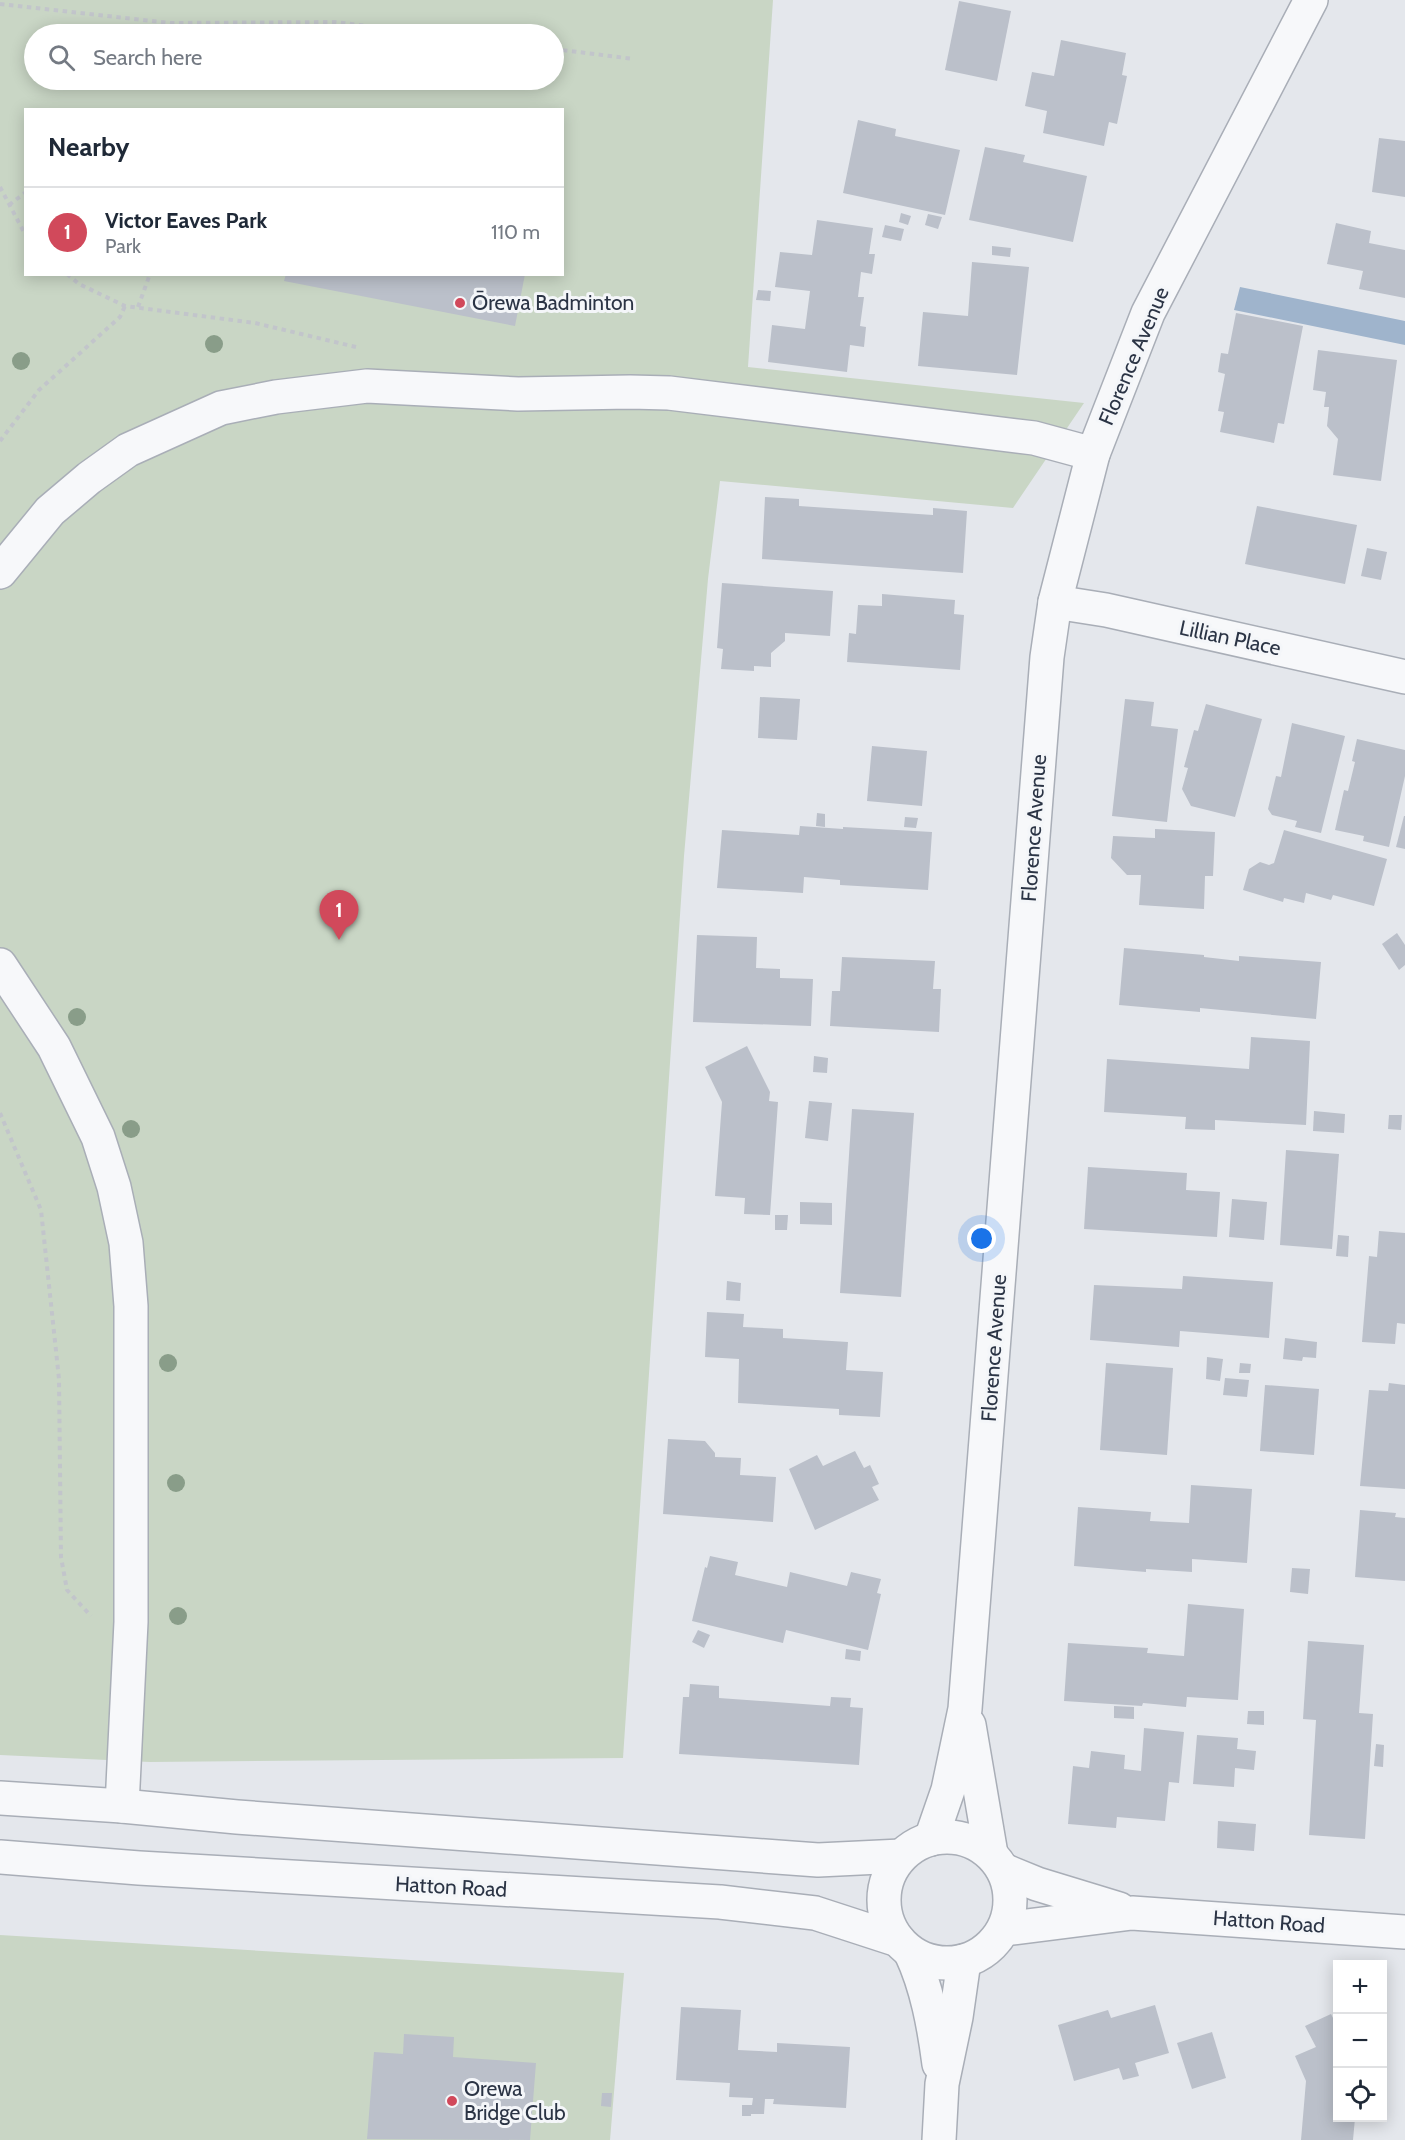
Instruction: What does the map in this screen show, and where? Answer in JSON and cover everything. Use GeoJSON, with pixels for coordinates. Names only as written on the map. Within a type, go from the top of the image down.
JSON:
{"type":"FeatureCollection","features":[{"type":"Feature","properties":{"kind":"street","name":"Florence Avenue"},"geometry":{"type":"LineString","coordinates":[[931,1839],[948,1790],[965,1709],[1047,657],[1055,602],[1093,454],[1148,314],[1311,0]]}},
{"type":"Feature","properties":{"kind":"street"},"geometry":{"type":"LineString","coordinates":[[0,572],[50,512],[89,478],[128,450],[221,408],[320,390],[367,386],[518,394],[669,393],[1034,438],[1093,454]]}},
{"type":"Feature","properties":{"kind":"street","name":"Lillian Place"},"geometry":{"type":"LineString","coordinates":[[1055,602],[1106,610],[1405,677]]}},
{"type":"Feature","properties":{"kind":"street"},"geometry":{"type":"LineString","coordinates":[[0,965],[54,1047],[98,1137],[114,1187],[126,1243],[131,1306],[131,1622],[122,1806]]}},
{"type":"Feature","properties":{"kind":"street","name":"Florence Avenue"},"geometry":{"type":"LineString","coordinates":[[965,1709],[997,1862]]}},
{"type":"Feature","properties":{"kind":"street"},"geometry":{"type":"LineString","coordinates":[[0,1798],[818,1860],[901,1856]]}},
{"type":"Feature","properties":{"kind":"street"},"geometry":{"type":"LineString","coordinates":[[904,1946],[928,1961],[947,1964],[964,1961],[981,1954],[994,1943],[1004,1929],[1010,1911],[1010,1891],[997,1862],[973,1842],[952,1837],[931,1839],[915,1845],[901,1856],[891,1870],[885,1887],[884,1905],[889,1924],[921,1974],[936,2037],[942,2084]]}},
{"type":"Feature","properties":{"kind":"street","name":"Hatton Road"},"geometry":{"type":"LineString","coordinates":[[0,1857],[222,1874],[720,1902],[815,1913],[904,1946]]}},
{"type":"Feature","properties":{"kind":"street","name":"Hatton Road"},"geometry":{"type":"LineString","coordinates":[[997,1862],[1037,1884],[1132,1912]]}},
{"type":"Feature","properties":{"kind":"street","name":"Hatton Road"},"geometry":{"type":"LineString","coordinates":[[1004,1929],[1132,1912],[1405,1932]]}},
{"type":"Feature","properties":{"kind":"street"},"geometry":{"type":"LineString","coordinates":[[939,2140],[942,2084],[956,2018],[964,1961]]}},
{"type":"Feature","properties":{"kind":"path"},"geometry":{"type":"LineString","coordinates":[[0,4],[171,23],[335,22],[351,24]]}},
{"type":"Feature","properties":{"kind":"path"},"geometry":{"type":"LineString","coordinates":[[564,51],[634,59]]}},
{"type":"Feature","properties":{"kind":"path"},"geometry":{"type":"LineString","coordinates":[[0,188],[24,232]]}},
{"type":"Feature","properties":{"kind":"path"},"geometry":{"type":"LineString","coordinates":[[9,205],[24,194]]}},
{"type":"Feature","properties":{"kind":"path"},"geometry":{"type":"LineString","coordinates":[[69,276],[79,284],[125,306],[255,323],[360,347]]}},
{"type":"Feature","properties":{"kind":"path"},"geometry":{"type":"LineString","coordinates":[[138,307],[149,276]]}},
{"type":"Feature","properties":{"kind":"path"},"geometry":{"type":"LineString","coordinates":[[0,441],[39,390],[120,317],[125,306]]}},
{"type":"Feature","properties":{"kind":"path"},"geometry":{"type":"LineString","coordinates":[[0,1113],[41,1210],[59,1379],[61,1557],[67,1590],[93,1618]]}},
{"type":"Feature","properties":{"kind":"green space"},"geometry":{"type":"Polygon","coordinates":[[[0,0],[773,0],[748,367],[1084,403],[1013,508],[720,481],[708,579],[684,856],[623,1758],[150,1762],[0,1755],[0,0]]]}},
{"type":"Feature","properties":{"kind":"green space"},"geometry":{"type":"Polygon","coordinates":[[[0,1935],[624,1973],[610,2140],[0,2140],[0,1935]]]}},
{"type":"Feature","properties":{"kind":"water"},"geometry":{"type":"Polygon","coordinates":[[[1240,287],[1405,321],[1405,345],[1234,310],[1240,287]]]}},
{"type":"Feature","properties":{"kind":"building"},"geometry":{"type":"Polygon","coordinates":[[[959,1],[1011,11],[997,81],[945,70],[959,1]]]}},
{"type":"Feature","properties":{"kind":"building"},"geometry":{"type":"Polygon","coordinates":[[[1061,40],[1126,53],[1122,75],[1127,76],[1117,124],[1109,122],[1104,146],[1043,133],[1047,111],[1025,106],[1032,72],[1054,76],[1061,40]]]}},
{"type":"Feature","properties":{"kind":"building"},"geometry":{"type":"Polygon","coordinates":[[[858,120],[896,129],[895,136],[960,150],[945,215],[843,193],[858,120]]]}},
{"type":"Feature","properties":{"kind":"building"},"geometry":{"type":"Polygon","coordinates":[[[1379,138],[1405,141],[1405,197],[1372,192],[1379,138]]]}},
{"type":"Feature","properties":{"kind":"building"},"geometry":{"type":"Polygon","coordinates":[[[985,147],[1025,155],[1023,162],[1087,176],[1073,242],[969,220],[985,147]]]}},
{"type":"Feature","properties":{"kind":"building"},"geometry":{"type":"Polygon","coordinates":[[[901,213],[911,216],[908,225],[899,222],[901,213]]]}},
{"type":"Feature","properties":{"kind":"building"},"geometry":{"type":"Polygon","coordinates":[[[928,214],[942,217],[938,229],[925,225],[928,214]]]}},
{"type":"Feature","properties":{"kind":"building"},"geometry":{"type":"Polygon","coordinates":[[[817,220],[873,228],[869,254],[875,254],[872,274],[861,272],[858,297],[864,297],[860,326],[866,327],[864,347],[850,345],[847,372],[768,362],[772,325],[805,329],[810,291],[775,287],[780,252],[812,255],[817,220]]]}},
{"type":"Feature","properties":{"kind":"building"},"geometry":{"type":"Polygon","coordinates":[[[1336,223],[1371,231],[1369,243],[1405,250],[1405,298],[1359,289],[1363,271],[1327,264],[1336,223]]]}},
{"type":"Feature","properties":{"kind":"building"},"geometry":{"type":"Polygon","coordinates":[[[885,225],[904,229],[901,241],[882,237],[885,225]]]}},
{"type":"Feature","properties":{"kind":"building"},"geometry":{"type":"Polygon","coordinates":[[[992,246],[1011,248],[1010,257],[992,255],[992,246]]]}},
{"type":"Feature","properties":{"kind":"building"},"geometry":{"type":"Polygon","coordinates":[[[972,262],[1029,267],[1017,375],[918,366],[923,312],[968,316],[972,262]]]}},
{"type":"Feature","properties":{"kind":"building","name":"Ōrewa Badminton"},"geometry":{"type":"Polygon","coordinates":[[[285,276],[525,276],[515,326],[284,281],[285,276]]]}},
{"type":"Feature","properties":{"kind":"building"},"geometry":{"type":"Polygon","coordinates":[[[758,290],[771,291],[770,301],[756,300],[758,290]]]}},
{"type":"Feature","properties":{"kind":"building"},"geometry":{"type":"Polygon","coordinates":[[[1236,313],[1303,326],[1284,424],[1278,423],[1274,443],[1220,432],[1224,412],[1218,411],[1225,374],[1218,372],[1221,353],[1228,354],[1236,313]]]}},
{"type":"Feature","properties":{"kind":"building"},"geometry":{"type":"Polygon","coordinates":[[[1318,350],[1397,360],[1381,481],[1333,475],[1338,439],[1327,426],[1329,407],[1324,407],[1326,392],[1313,390],[1318,350]]]}},
{"type":"Feature","properties":{"kind":"building"},"geometry":{"type":"Polygon","coordinates":[[[765,497],[799,499],[799,506],[933,515],[933,508],[967,511],[963,573],[762,559],[765,497]]]}},
{"type":"Feature","properties":{"kind":"building"},"geometry":{"type":"Polygon","coordinates":[[[1257,506],[1357,525],[1345,584],[1245,564],[1257,506]]]}},
{"type":"Feature","properties":{"kind":"building"},"geometry":{"type":"Polygon","coordinates":[[[1367,548],[1387,552],[1381,580],[1361,576],[1367,548]]]}},
{"type":"Feature","properties":{"kind":"building"},"geometry":{"type":"Polygon","coordinates":[[[722,583],[833,591],[830,636],[785,633],[785,641],[771,653],[771,667],[754,666],[754,671],[721,669],[723,649],[717,648],[722,583]]]}},
{"type":"Feature","properties":{"kind":"building"},"geometry":{"type":"Polygon","coordinates":[[[882,594],[955,600],[954,614],[964,615],[960,670],[847,662],[849,633],[856,634],[858,605],[882,606],[882,594]]]}},
{"type":"Feature","properties":{"kind":"building"},"geometry":{"type":"Polygon","coordinates":[[[760,697],[800,699],[797,740],[758,738],[760,697]]]}},
{"type":"Feature","properties":{"kind":"building"},"geometry":{"type":"Polygon","coordinates":[[[1125,699],[1154,702],[1151,726],[1178,729],[1167,822],[1112,816],[1125,699]]]}},
{"type":"Feature","properties":{"kind":"building"},"geometry":{"type":"Polygon","coordinates":[[[1206,704],[1262,719],[1235,817],[1191,806],[1182,789],[1188,768],[1184,767],[1194,730],[1198,731],[1206,704]]]}},
{"type":"Feature","properties":{"kind":"building"},"geometry":{"type":"Polygon","coordinates":[[[1292,723],[1345,736],[1321,833],[1295,827],[1297,821],[1272,815],[1268,809],[1276,776],[1281,777],[1292,723]]]}},
{"type":"Feature","properties":{"kind":"building"},"geometry":{"type":"Polygon","coordinates":[[[1357,739],[1405,750],[1405,776],[1389,847],[1363,841],[1364,836],[1335,830],[1344,790],[1348,791],[1355,762],[1352,761],[1357,739]]]}},
{"type":"Feature","properties":{"kind":"building"},"geometry":{"type":"Polygon","coordinates":[[[872,746],[927,751],[922,806],[867,801],[872,746]]]}},
{"type":"Feature","properties":{"kind":"building"},"geometry":{"type":"Polygon","coordinates":[[[817,813],[825,814],[825,827],[816,826],[817,813]]]}},
{"type":"Feature","properties":{"kind":"building"},"geometry":{"type":"Polygon","coordinates":[[[1405,816],[1405,849],[1396,847],[1405,816]]]}},
{"type":"Feature","properties":{"kind":"building"},"geometry":{"type":"Polygon","coordinates":[[[905,817],[918,818],[916,828],[904,827],[905,817]]]}},
{"type":"Feature","properties":{"kind":"building"},"geometry":{"type":"Polygon","coordinates":[[[800,826],[932,832],[928,890],[840,885],[840,880],[804,877],[803,893],[717,888],[722,830],[799,835],[800,826]]]}},
{"type":"Feature","properties":{"kind":"building"},"geometry":{"type":"Polygon","coordinates":[[[1155,829],[1215,832],[1213,876],[1205,876],[1204,909],[1139,905],[1141,875],[1127,875],[1111,858],[1113,836],[1155,838],[1155,829]]]}},
{"type":"Feature","properties":{"kind":"building"},"geometry":{"type":"Polygon","coordinates":[[[1284,830],[1387,859],[1374,906],[1333,895],[1331,900],[1306,893],[1304,903],[1284,898],[1283,902],[1243,890],[1249,869],[1260,862],[1269,865],[1274,863],[1284,830]]]}},
{"type":"Feature","properties":{"kind":"building"},"geometry":{"type":"Polygon","coordinates":[[[1397,933],[1405,945],[1405,965],[1399,970],[1382,944],[1397,933]]]}},
{"type":"Feature","properties":{"kind":"building"},"geometry":{"type":"Polygon","coordinates":[[[697,935],[757,937],[756,968],[780,969],[780,978],[813,979],[811,1026],[693,1022],[697,935]]]}},
{"type":"Feature","properties":{"kind":"building"},"geometry":{"type":"Polygon","coordinates":[[[1124,948],[1204,955],[1204,957],[1239,961],[1239,956],[1321,962],[1316,1019],[1200,1008],[1200,1012],[1119,1005],[1124,948]]]}},
{"type":"Feature","properties":{"kind":"building"},"geometry":{"type":"Polygon","coordinates":[[[842,957],[935,961],[933,989],[941,989],[939,1032],[830,1026],[832,991],[840,991],[842,957]]]}},
{"type":"Feature","properties":{"kind":"building"},"geometry":{"type":"Polygon","coordinates":[[[1251,1037],[1310,1041],[1306,1125],[1215,1120],[1215,1130],[1185,1129],[1186,1117],[1104,1112],[1107,1059],[1249,1069],[1251,1037]]]}},
{"type":"Feature","properties":{"kind":"building"},"geometry":{"type":"Polygon","coordinates":[[[747,1046],[770,1092],[769,1101],[778,1102],[770,1215],[744,1214],[745,1198],[715,1196],[722,1102],[705,1067],[747,1046]]]}},
{"type":"Feature","properties":{"kind":"building"},"geometry":{"type":"Polygon","coordinates":[[[814,1056],[828,1058],[827,1073],[813,1072],[814,1056]]]}},
{"type":"Feature","properties":{"kind":"building"},"geometry":{"type":"Polygon","coordinates":[[[809,1101],[832,1103],[828,1141],[805,1138],[809,1101]]]}},
{"type":"Feature","properties":{"kind":"building"},"geometry":{"type":"Polygon","coordinates":[[[852,1109],[914,1113],[901,1297],[840,1293],[852,1109]]]}},
{"type":"Feature","properties":{"kind":"building"},"geometry":{"type":"Polygon","coordinates":[[[1314,1111],[1345,1114],[1344,1133],[1313,1131],[1314,1111]]]}},
{"type":"Feature","properties":{"kind":"building"},"geometry":{"type":"Polygon","coordinates":[[[1389,1115],[1402,1115],[1401,1130],[1388,1129],[1389,1115]]]}},
{"type":"Feature","properties":{"kind":"building"},"geometry":{"type":"Polygon","coordinates":[[[1286,1150],[1339,1154],[1332,1249],[1280,1245],[1286,1150]]]}},
{"type":"Feature","properties":{"kind":"building"},"geometry":{"type":"Polygon","coordinates":[[[1088,1167],[1187,1173],[1186,1190],[1220,1192],[1217,1237],[1084,1229],[1088,1167]]]}},
{"type":"Feature","properties":{"kind":"building"},"geometry":{"type":"Polygon","coordinates":[[[1232,1199],[1267,1202],[1264,1240],[1229,1237],[1232,1199]]]}},
{"type":"Feature","properties":{"kind":"building"},"geometry":{"type":"Polygon","coordinates":[[[800,1202],[832,1203],[832,1225],[800,1224],[800,1202]]]}},
{"type":"Feature","properties":{"kind":"building"},"geometry":{"type":"Polygon","coordinates":[[[775,1215],[788,1215],[787,1230],[775,1230],[775,1215]]]}},
{"type":"Feature","properties":{"kind":"building"},"geometry":{"type":"Polygon","coordinates":[[[1379,1231],[1405,1233],[1405,1324],[1397,1323],[1395,1344],[1362,1342],[1369,1256],[1377,1257],[1379,1231]]]}},
{"type":"Feature","properties":{"kind":"building"},"geometry":{"type":"Polygon","coordinates":[[[1338,1235],[1349,1236],[1348,1257],[1336,1256],[1338,1235]]]}},
{"type":"Feature","properties":{"kind":"building"},"geometry":{"type":"Polygon","coordinates":[[[1183,1276],[1273,1282],[1269,1338],[1180,1331],[1179,1347],[1090,1340],[1094,1285],[1182,1289],[1183,1276]]]}},
{"type":"Feature","properties":{"kind":"building"},"geometry":{"type":"Polygon","coordinates":[[[727,1281],[741,1283],[740,1301],[726,1300],[727,1281]]]}},
{"type":"Feature","properties":{"kind":"building"},"geometry":{"type":"Polygon","coordinates":[[[707,1312],[744,1314],[743,1327],[783,1329],[783,1338],[848,1342],[846,1370],[883,1372],[880,1417],[839,1415],[839,1409],[738,1403],[739,1359],[705,1357],[707,1312]]]}},
{"type":"Feature","properties":{"kind":"building"},"geometry":{"type":"Polygon","coordinates":[[[1285,1338],[1317,1342],[1316,1358],[1303,1357],[1302,1361],[1283,1359],[1285,1338]]]}},
{"type":"Feature","properties":{"kind":"building"},"geometry":{"type":"Polygon","coordinates":[[[1207,1357],[1223,1359],[1220,1381],[1206,1379],[1207,1357]]]}},
{"type":"Feature","properties":{"kind":"building"},"geometry":{"type":"Polygon","coordinates":[[[1106,1363],[1173,1368],[1167,1455],[1100,1450],[1106,1363]]]}},
{"type":"Feature","properties":{"kind":"building"},"geometry":{"type":"Polygon","coordinates":[[[1240,1363],[1251,1364],[1250,1373],[1239,1373],[1240,1363]]]}},
{"type":"Feature","properties":{"kind":"building"},"geometry":{"type":"Polygon","coordinates":[[[1225,1378],[1249,1380],[1247,1397],[1223,1395],[1225,1378]]]}},
{"type":"Feature","properties":{"kind":"building"},"geometry":{"type":"Polygon","coordinates":[[[1389,1383],[1405,1385],[1405,1489],[1360,1486],[1369,1390],[1388,1391],[1389,1383]]]}},
{"type":"Feature","properties":{"kind":"building"},"geometry":{"type":"Polygon","coordinates":[[[1265,1385],[1319,1389],[1314,1455],[1260,1451],[1265,1385]]]}},
{"type":"Feature","properties":{"kind":"building"},"geometry":{"type":"Polygon","coordinates":[[[668,1439],[705,1441],[715,1453],[715,1457],[741,1458],[740,1475],[776,1477],[773,1522],[663,1514],[668,1439]]]}},
{"type":"Feature","properties":{"kind":"building"},"geometry":{"type":"Polygon","coordinates":[[[855,1451],[864,1468],[870,1465],[879,1484],[872,1487],[879,1500],[815,1530],[789,1469],[817,1455],[823,1466],[855,1451]]]}},
{"type":"Feature","properties":{"kind":"building"},"geometry":{"type":"Polygon","coordinates":[[[1191,1485],[1252,1489],[1247,1563],[1192,1559],[1192,1572],[1146,1569],[1146,1572],[1074,1566],[1078,1507],[1151,1512],[1150,1521],[1189,1523],[1191,1485]]]}},
{"type":"Feature","properties":{"kind":"building"},"geometry":{"type":"Polygon","coordinates":[[[1360,1510],[1396,1513],[1395,1517],[1405,1518],[1405,1581],[1355,1577],[1360,1510]]]}},
{"type":"Feature","properties":{"kind":"building"},"geometry":{"type":"Polygon","coordinates":[[[710,1556],[738,1562],[735,1575],[787,1587],[790,1572],[847,1586],[851,1572],[881,1579],[877,1593],[881,1594],[868,1650],[786,1630],[783,1643],[692,1621],[705,1567],[707,1568],[710,1556]]]}},
{"type":"Feature","properties":{"kind":"building"},"geometry":{"type":"Polygon","coordinates":[[[1292,1568],[1310,1569],[1308,1594],[1290,1592],[1292,1568]]]}},
{"type":"Feature","properties":{"kind":"building"},"geometry":{"type":"Polygon","coordinates":[[[1188,1604],[1244,1609],[1238,1700],[1187,1697],[1186,1707],[1143,1703],[1142,1706],[1064,1701],[1068,1643],[1148,1648],[1147,1653],[1184,1656],[1188,1604]]]}},
{"type":"Feature","properties":{"kind":"building"},"geometry":{"type":"Polygon","coordinates":[[[698,1630],[710,1635],[704,1648],[692,1642],[698,1630]]]}},
{"type":"Feature","properties":{"kind":"building"},"geometry":{"type":"Polygon","coordinates":[[[1308,1641],[1364,1645],[1359,1713],[1373,1714],[1365,1839],[1309,1835],[1316,1720],[1303,1719],[1308,1641]]]}},
{"type":"Feature","properties":{"kind":"building"},"geometry":{"type":"Polygon","coordinates":[[[846,1649],[861,1651],[860,1661],[845,1659],[846,1649]]]}},
{"type":"Feature","properties":{"kind":"building"},"geometry":{"type":"Polygon","coordinates":[[[690,1684],[719,1686],[719,1698],[830,1706],[831,1697],[851,1698],[850,1707],[863,1708],[859,1765],[679,1754],[683,1697],[689,1697],[690,1684]]]}},
{"type":"Feature","properties":{"kind":"building"},"geometry":{"type":"Polygon","coordinates":[[[1114,1706],[1134,1707],[1134,1719],[1114,1718],[1114,1706]]]}},
{"type":"Feature","properties":{"kind":"building"},"geometry":{"type":"Polygon","coordinates":[[[1248,1711],[1264,1711],[1264,1725],[1247,1724],[1248,1711]]]}},
{"type":"Feature","properties":{"kind":"building"},"geometry":{"type":"Polygon","coordinates":[[[1144,1728],[1184,1732],[1179,1783],[1169,1782],[1165,1821],[1117,1817],[1116,1828],[1068,1824],[1073,1766],[1089,1768],[1091,1751],[1125,1755],[1124,1769],[1141,1771],[1144,1728]]]}},
{"type":"Feature","properties":{"kind":"building"},"geometry":{"type":"Polygon","coordinates":[[[1197,1735],[1238,1738],[1237,1749],[1256,1751],[1254,1770],[1235,1768],[1234,1787],[1193,1784],[1197,1735]]]}},
{"type":"Feature","properties":{"kind":"building"},"geometry":{"type":"Polygon","coordinates":[[[1376,1744],[1384,1745],[1383,1767],[1374,1766],[1376,1744]]]}},
{"type":"Feature","properties":{"kind":"building"},"geometry":{"type":"Polygon","coordinates":[[[1218,1821],[1256,1824],[1254,1851],[1217,1848],[1218,1821]]]}},
{"type":"Feature","properties":{"kind":"building"},"geometry":{"type":"Polygon","coordinates":[[[1155,2005],[1169,2053],[1135,2063],[1139,2076],[1123,2080],[1119,2068],[1074,2081],[1058,2025],[1108,2010],[1111,2018],[1155,2005]]]}},
{"type":"Feature","properties":{"kind":"building"},"geometry":{"type":"Polygon","coordinates":[[[681,2007],[741,2010],[738,2050],[777,2052],[777,2043],[850,2047],[846,2108],[773,2104],[774,2099],[765,2099],[764,2114],[742,2116],[742,2105],[752,2105],[753,2098],[729,2097],[730,2083],[676,2080],[681,2007]]]}},
{"type":"Feature","properties":{"kind":"building"},"geometry":{"type":"Polygon","coordinates":[[[1331,2014],[1333,2018],[1333,2122],[1355,2122],[1353,2140],[1301,2140],[1306,2081],[1295,2056],[1316,2047],[1305,2026],[1331,2014]]]}},
{"type":"Feature","properties":{"kind":"building"},"geometry":{"type":"Polygon","coordinates":[[[1212,2032],[1226,2078],[1192,2089],[1177,2043],[1212,2032]]]}},
{"type":"Feature","properties":{"kind":"building","name":"Orewa Bridge Club"},"geometry":{"type":"Polygon","coordinates":[[[404,2034],[454,2037],[453,2057],[536,2063],[530,2140],[367,2139],[374,2052],[403,2054],[404,2034]]]}},
{"type":"Feature","properties":{"kind":"building"},"geometry":{"type":"Polygon","coordinates":[[[602,2093],[612,2093],[611,2107],[601,2106],[602,2093]]]}},
{"type":"Feature","properties":{"kind":"place","name":"Ōrewa Badminton"},"geometry":{"type":"Point","coordinates":[460,303]}},
{"type":"Feature","properties":{"kind":"place","name":"Victor Eaves Park"},"geometry":{"type":"Point","coordinates":[339,940]}},
{"type":"Feature","properties":{"kind":"place","name":"Orewa Bridge Club"},"geometry":{"type":"Point","coordinates":[452,2101]}}]}
